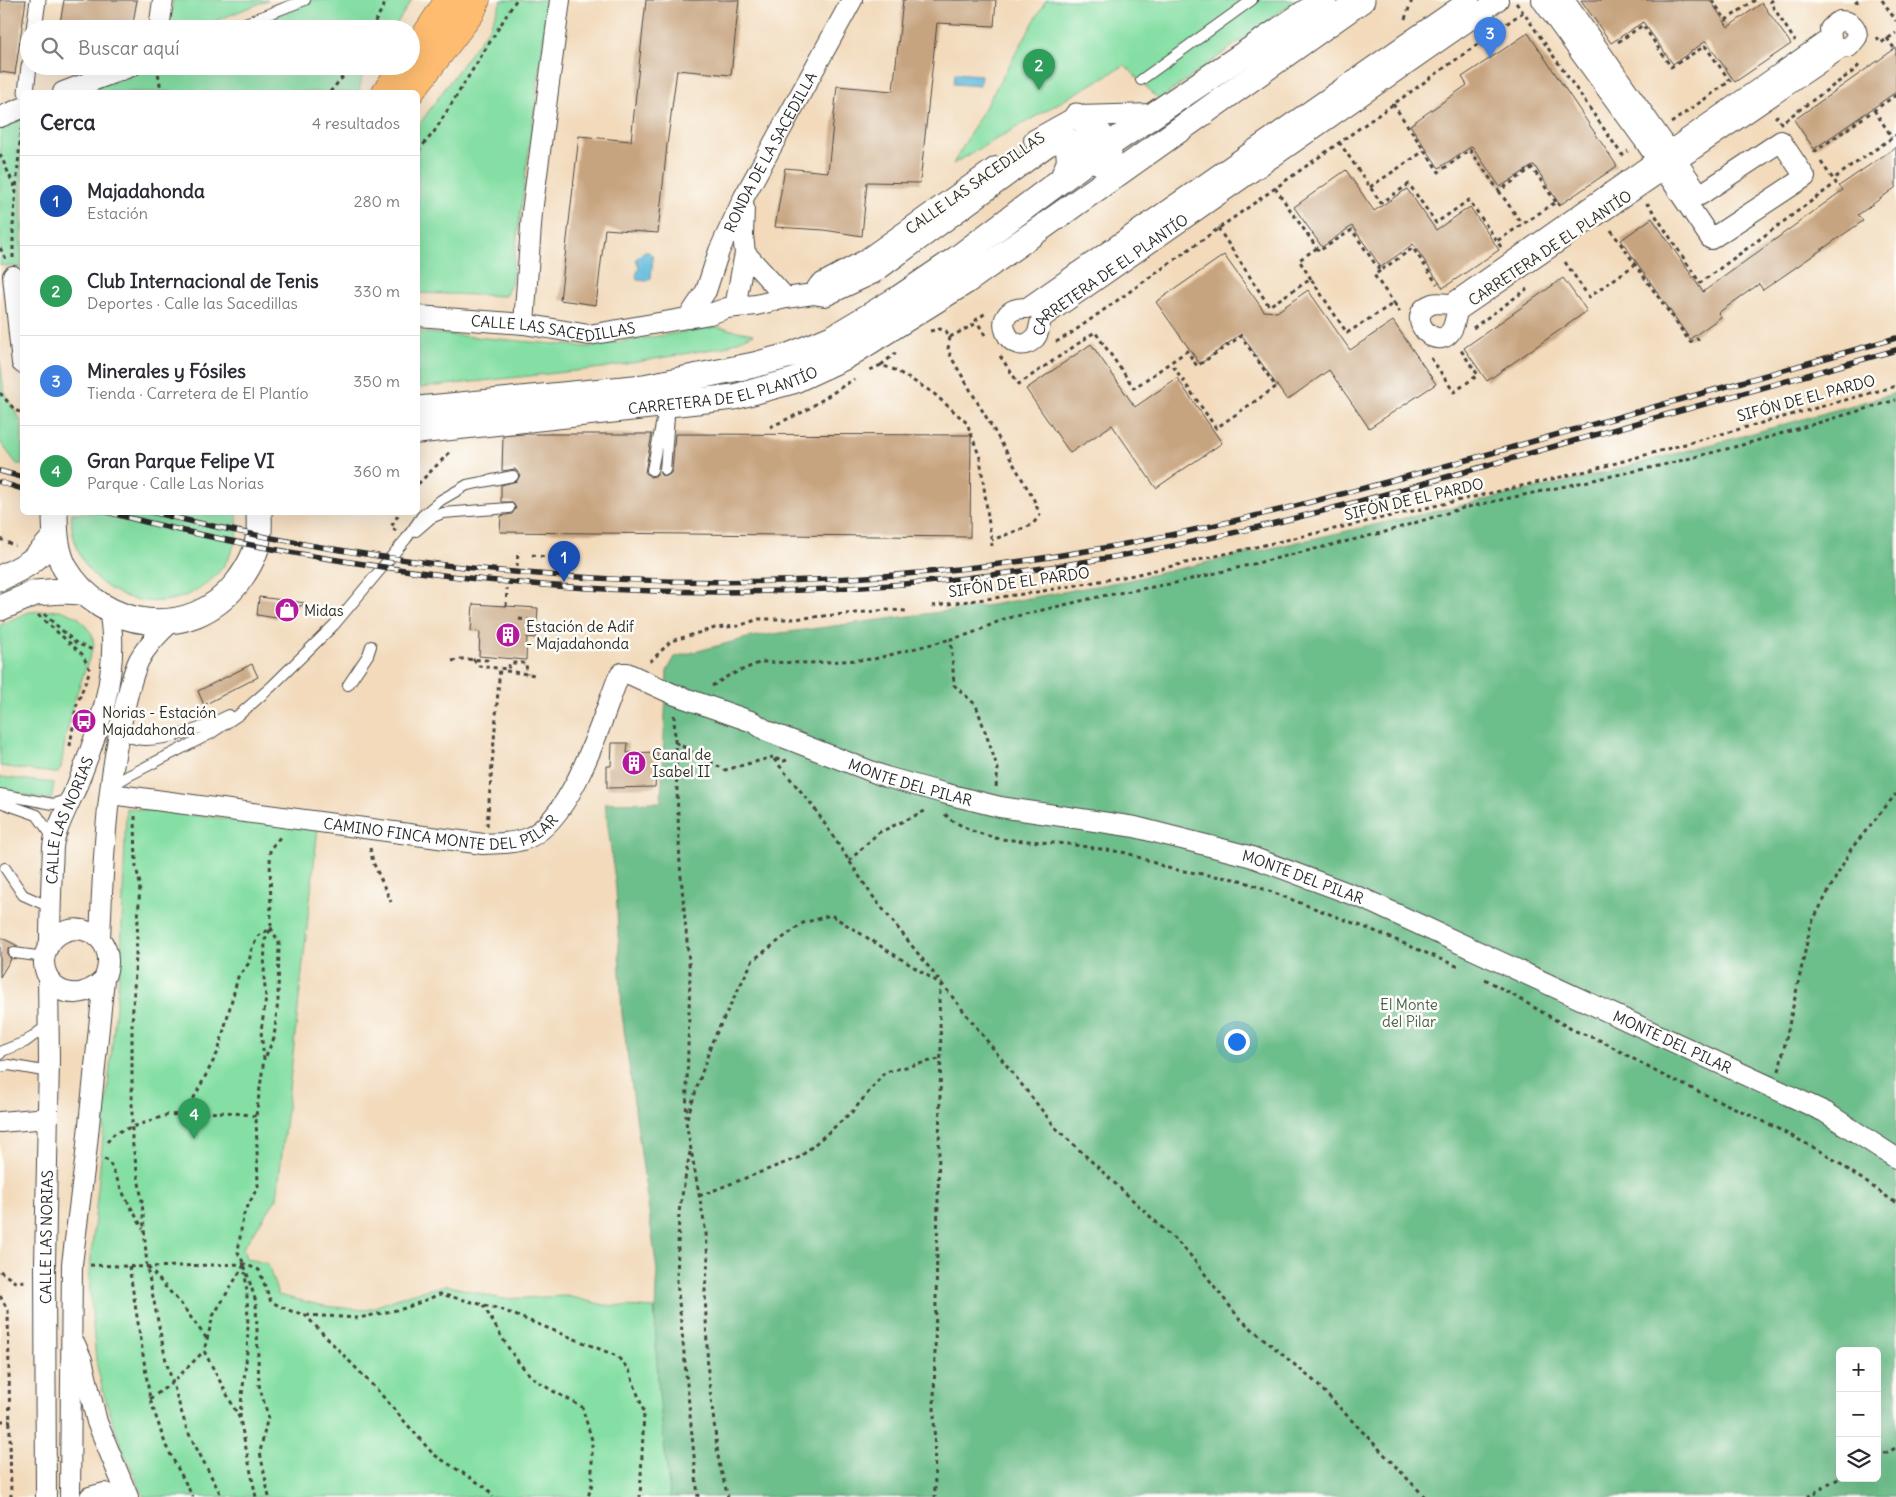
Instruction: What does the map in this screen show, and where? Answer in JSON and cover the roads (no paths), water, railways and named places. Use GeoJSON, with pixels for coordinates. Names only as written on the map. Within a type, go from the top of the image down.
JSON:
{"type":"FeatureCollection","features":[{"type":"Feature","properties":{"kind":"highway"},"geometry":{"type":"LineString","coordinates":[[420,44],[449,0]]}},
{"type":"Feature","properties":{"kind":"highway"},"geometry":{"type":"LineString","coordinates":[[412,90],[471,12],[476,0]]}},
{"type":"Feature","properties":{"kind":"highway"},"geometry":{"type":"LineString","coordinates":[[387,90],[398,75]]}},
{"type":"Feature","properties":{"kind":"street"},"geometry":{"type":"LineString","coordinates":[[35,20],[38,0]]}},
{"type":"Feature","properties":{"kind":"street"},"geometry":{"type":"LineString","coordinates":[[160,20],[163,0]]}},
{"type":"Feature","properties":{"kind":"street"},"geometry":{"type":"LineString","coordinates":[[524,324],[532,212],[560,0]]}},
{"type":"Feature","properties":{"kind":"street","name":"RONDA DE LA SACEDILLA"},"geometry":{"type":"LineString","coordinates":[[712,276],[719,252],[744,197],[852,0]]}},
{"type":"Feature","properties":{"kind":"street","name":"CARRETERA DE EL PLANTÍO"},"geometry":{"type":"LineString","coordinates":[[420,409],[644,387],[790,356],[834,337],[900,298],[955,260],[1100,151],[1324,0]]}},
{"type":"Feature","properties":{"kind":"street","name":"CARRETERA DE EL PLANTÍO"},"geometry":{"type":"LineString","coordinates":[[420,431],[734,397],[793,381],[845,357],[965,282],[1362,0]]}},
{"type":"Feature","properties":{"kind":"street","name":"CARRETERA DE EL PLANTÍO"},"geometry":{"type":"LineString","coordinates":[[1469,0],[1027,308],[1014,310],[1009,313],[1004,324],[1006,335],[1015,342],[1026,344],[1031,341],[1038,333],[1039,321],[1043,316],[1498,0]]}},
{"type":"Feature","properties":{"kind":"street"},"geometry":{"type":"LineString","coordinates":[[1542,0],[1667,160],[1700,195],[1781,141],[1805,177],[1710,239],[1667,160],[1564,0]]}},
{"type":"Feature","properties":{"kind":"street","name":"CARRETERA DE EL PLANTÍO"},"geometry":{"type":"LineString","coordinates":[[1667,160],[1452,304],[1437,303],[1426,308],[1421,318],[1422,328],[1430,336],[1441,338],[1446,336],[1453,327],[1457,311],[1667,160],[1830,38],[1830,29],[1836,22],[1849,22],[1855,28],[1856,37],[1849,47],[1841,48],[1667,160]]}},
{"type":"Feature","properties":{"kind":"street"},"geometry":{"type":"LineString","coordinates":[[26,90],[28,75]]}},
{"type":"Feature","properties":{"kind":"street"},"geometry":{"type":"LineString","coordinates":[[68,90],[108,75]]}},
{"type":"Feature","properties":{"kind":"street"},"geometry":{"type":"LineString","coordinates":[[1065,139],[1086,150],[1100,151],[1108,154],[1113,153],[1191,99],[1203,94],[1230,94]]}},
{"type":"Feature","properties":{"kind":"street","name":"CALLE LAS SACEDILLAS"},"geometry":{"type":"LineString","coordinates":[[813,294],[819,285],[865,260],[1038,138],[1077,116],[1154,114]]}},
{"type":"Feature","properties":{"kind":"street"},"geometry":{"type":"LineString","coordinates":[[0,117],[20,116]]}},
{"type":"Feature","properties":{"kind":"street"},"geometry":{"type":"LineString","coordinates":[[965,282],[970,268],[979,256],[1012,227],[1098,162],[1104,140],[1100,134],[1077,116]]}},
{"type":"Feature","properties":{"kind":"street","name":"CALLE LAS SACEDILLAS"},"geometry":{"type":"LineString","coordinates":[[420,316],[524,324],[589,335],[710,314],[731,307],[756,305],[813,294],[825,296],[874,273],[1048,146],[1065,139],[1067,160],[1058,183]]}},
{"type":"Feature","properties":{"kind":"street"},"geometry":{"type":"LineString","coordinates":[[731,307],[745,253],[743,235],[744,197]]}},
{"type":"Feature","properties":{"kind":"street"},"geometry":{"type":"LineString","coordinates":[[745,253],[786,298]]}},
{"type":"Feature","properties":{"kind":"street"},"geometry":{"type":"LineString","coordinates":[[12,276],[20,346]]}},
{"type":"Feature","properties":{"kind":"street"},"geometry":{"type":"LineString","coordinates":[[712,276],[731,307]]}},
{"type":"Feature","properties":{"kind":"street"},"geometry":{"type":"LineString","coordinates":[[688,318],[698,306],[712,276]]}},
{"type":"Feature","properties":{"kind":"street"},"geometry":{"type":"LineString","coordinates":[[55,524],[65,566],[83,592],[108,611],[139,621],[171,622],[201,613],[228,595],[247,570],[258,540],[259,515]]}},
{"type":"Feature","properties":{"kind":"street"},"geometry":{"type":"LineString","coordinates":[[0,578],[25,567],[41,554],[55,524]]}},
{"type":"Feature","properties":{"kind":"street"},"geometry":{"type":"LineString","coordinates":[[0,608],[35,593],[83,592]]}},
{"type":"Feature","properties":{"kind":"street","name":"CALLE LAS NORIAS"},"geometry":{"type":"LineString","coordinates":[[46,1497],[45,1280],[49,1024],[48,977],[45,969],[54,840],[77,785],[98,726],[113,655],[112,626],[108,611]]}},
{"type":"Feature","properties":{"kind":"street","name":"CALLE LAS NORIAS"},"geometry":{"type":"LineString","coordinates":[[70,1497],[72,1264],[86,1154],[104,980],[109,959],[106,948],[100,939],[105,828],[120,729],[129,691],[140,660],[153,639],[171,622]]}},
{"type":"Feature","properties":{"kind":"street","name":"CAMINO FINCA MONTE DEL PILAR"},"geometry":{"type":"LineString","coordinates":[[111,791],[135,798],[295,820],[483,844],[506,843],[528,838],[542,830],[553,818],[569,792],[599,730],[618,678],[622,673],[627,673],[673,694]]}},
{"type":"Feature","properties":{"kind":"street","name":"MONTE DEL PILAR"},"geometry":{"type":"LineString","coordinates":[[673,694],[753,722],[767,731],[940,799],[1135,827],[1249,856],[1364,899],[1826,1112],[1896,1158]]}},
{"type":"Feature","properties":{"kind":"street"},"geometry":{"type":"LineString","coordinates":[[47,950],[56,936],[74,929],[84,930],[100,939]]}},
{"type":"Feature","properties":{"kind":"street"},"geometry":{"type":"LineString","coordinates":[[48,977],[55,986],[75,994],[96,988],[104,980]]}},
{"type":"Feature","properties":{"kind":"street"},"geometry":{"type":"LineString","coordinates":[[0,1122],[48,1118]]}},
{"type":"Feature","properties":{"kind":"street"},"geometry":{"type":"LineString","coordinates":[[70,1334],[82,1360],[98,1422],[128,1497]]}},
{"type":"Feature","properties":{"kind":"street"},"geometry":{"type":"LineString","coordinates":[[90,1497],[105,1494],[119,1497]]}},
{"type":"Feature","properties":{"kind":"lane"},"geometry":{"type":"LineString","coordinates":[[253,20],[305,0]]}},
{"type":"Feature","properties":{"kind":"lane"},"geometry":{"type":"LineString","coordinates":[[1141,80],[1252,0]]}},
{"type":"Feature","properties":{"kind":"lane"},"geometry":{"type":"LineString","coordinates":[[652,470],[668,405]]}},
{"type":"Feature","properties":{"kind":"lane"},"geometry":{"type":"LineString","coordinates":[[665,470],[668,405]]}},
{"type":"Feature","properties":{"kind":"lane"},"geometry":{"type":"LineString","coordinates":[[111,791],[128,776],[210,734],[240,714],[271,687],[330,629],[406,539],[422,516],[441,500],[466,485],[513,476]]}},
{"type":"Feature","properties":{"kind":"lane"},"geometry":{"type":"LineString","coordinates":[[406,539],[431,518],[443,513],[509,508]]}},
{"type":"Feature","properties":{"kind":"lane"},"geometry":{"type":"LineString","coordinates":[[348,685],[368,655],[371,646]]}},
{"type":"Feature","properties":{"kind":"lane"},"geometry":{"type":"LineString","coordinates":[[120,729],[127,736],[153,740],[203,726],[250,704]]}},
{"type":"Feature","properties":{"kind":"lane"},"geometry":{"type":"LineString","coordinates":[[0,794],[53,804],[63,801],[77,785]]}},
{"type":"Feature","properties":{"kind":"lane"},"geometry":{"type":"LineString","coordinates":[[0,802],[37,815],[54,840]]}},
{"type":"Feature","properties":{"kind":"lane"},"geometry":{"type":"LineString","coordinates":[[5,868],[23,895],[50,907]]}},
{"type":"Feature","properties":{"kind":"lane"},"geometry":{"type":"LineString","coordinates":[[14,953],[47,950]]}},
{"type":"Feature","properties":{"kind":"lane"},"geometry":{"type":"LineString","coordinates":[[49,1024],[25,1042],[1,1050],[5,1066],[49,1072]]}},
{"type":"Feature","properties":{"kind":"water"},"geometry":{"type":"Polygon","coordinates":[[[955,73],[981,75],[980,86],[954,84],[955,73]]]}},
{"type":"Feature","properties":{"kind":"water"},"geometry":{"type":"Polygon","coordinates":[[[643,252],[649,252],[653,257],[651,278],[647,281],[637,280],[636,276],[639,267],[636,259],[643,252]]]}},
{"type":"Feature","properties":{"kind":"railway"},"geometry":{"type":"LineString","coordinates":[[165,515],[267,537],[384,557],[502,571],[620,579],[739,582],[857,578],[975,567],[1146,540],[1306,503],[1517,446],[1896,338]]}},
{"type":"Feature","properties":{"kind":"railway"},"geometry":{"type":"LineString","coordinates":[[118,515],[241,543],[309,555],[466,578],[555,586],[644,591],[733,592],[823,589],[912,583],[1001,574],[1089,561],[1193,542],[1296,518],[1398,491],[1896,350]]}},
{"type":"Feature","properties":{"kind":"railway"},"geometry":{"type":"LineString","coordinates":[[0,471],[20,476]]}},
{"type":"Feature","properties":{"kind":"railway"},"geometry":{"type":"LineString","coordinates":[[0,482],[20,488]]}},
{"type":"Feature","properties":{"kind":"place","name":"Minerales y Fósiles"},"geometry":{"type":"Point","coordinates":[1490,58]}},
{"type":"Feature","properties":{"kind":"place","name":"Club Internacional de Tenis"},"geometry":{"type":"Point","coordinates":[1039,90]}},
{"type":"Feature","properties":{"kind":"place","name":"Majadahonda"},"geometry":{"type":"Point","coordinates":[564,582]}},
{"type":"Feature","properties":{"kind":"place","name":"Midas"},"geometry":{"type":"Point","coordinates":[287,610]}},
{"type":"Feature","properties":{"kind":"place","name":"Estación de Adif - Majadahonda"},"geometry":{"type":"Point","coordinates":[508,635]}},
{"type":"Feature","properties":{"kind":"place","name":"Norias - Estación Majadahonda"},"geometry":{"type":"Point","coordinates":[84,721]}},
{"type":"Feature","properties":{"kind":"place","name":"Canal de Isabel II"},"geometry":{"type":"Point","coordinates":[634,763]}},
{"type":"Feature","properties":{"kind":"place","name":"Gran Parque Felipe VI"},"geometry":{"type":"Point","coordinates":[194,1139]}},
{"type":"Feature","properties":{"kind":"park label","name":"El Monte del Pilar"},"geometry":{"type":"Point","coordinates":[1409,1012]}}]}
